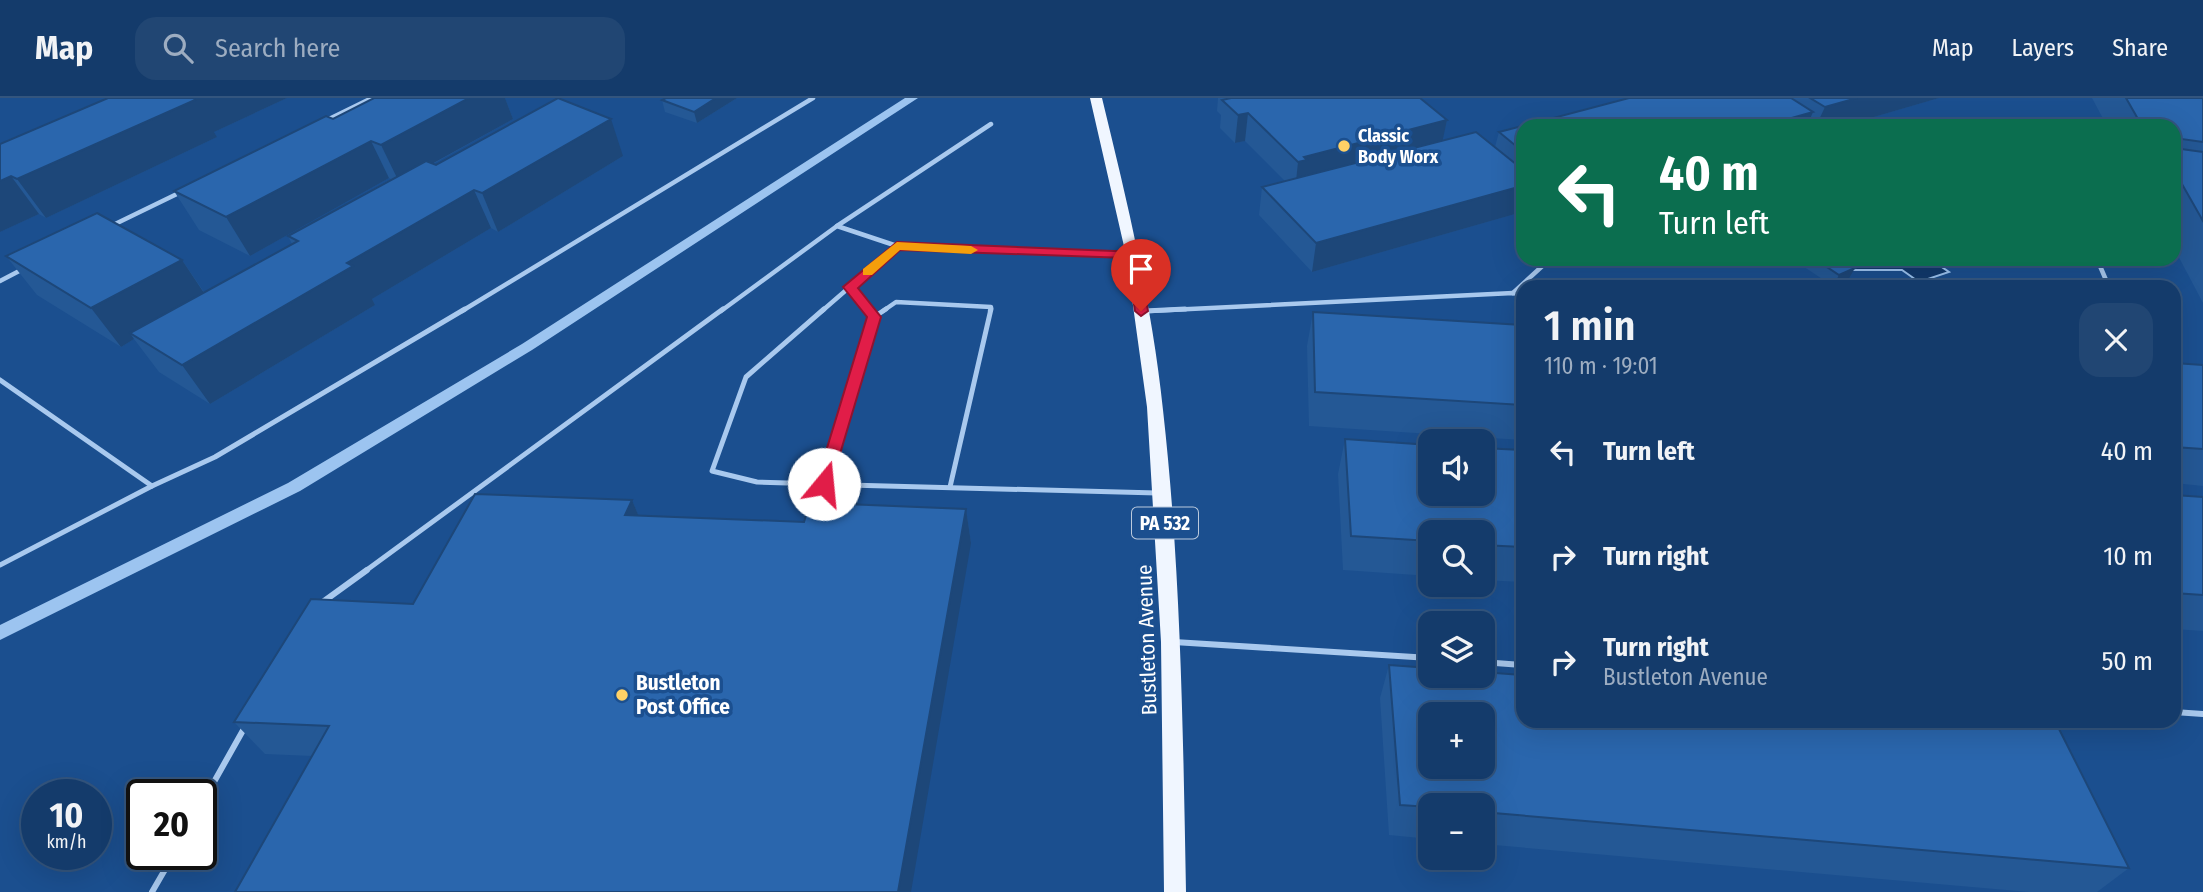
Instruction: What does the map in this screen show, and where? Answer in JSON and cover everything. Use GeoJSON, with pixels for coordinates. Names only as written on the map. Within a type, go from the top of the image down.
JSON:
{"type":"FeatureCollection","features":[{"type":"Feature","properties":{"kind":"main road","name":"Bustleton Avenue"},"geometry":{"type":"LineString","coordinates":[[1096,98],[1133,255],[1163,494],[1171,642],[1175,892]]}},
{"type":"Feature","properties":{"kind":"lane"},"geometry":{"type":"LineString","coordinates":[[322,122],[372,98]]}},
{"type":"Feature","properties":{"kind":"lane"},"geometry":{"type":"LineString","coordinates":[[0,565],[152,486],[215,457],[813,98]]}},
{"type":"Feature","properties":{"kind":"lane"},"geometry":{"type":"LineString","coordinates":[[312,610],[838,226],[991,124]]}},
{"type":"Feature","properties":{"kind":"lane"},"geometry":{"type":"LineString","coordinates":[[99,232],[186,189]]}},
{"type":"Feature","properties":{"kind":"lane"},"geometry":{"type":"LineString","coordinates":[[838,226],[897,246],[1133,255]]}},
{"type":"Feature","properties":{"kind":"lane"},"geometry":{"type":"LineString","coordinates":[[897,246],[746,377],[712,471],[757,482],[1163,494]]}},
{"type":"Feature","properties":{"kind":"lane"},"geometry":{"type":"LineString","coordinates":[[1526,280],[1540,266]]}},
{"type":"Feature","properties":{"kind":"lane"},"geometry":{"type":"LineString","coordinates":[[0,281],[25,269]]}},
{"type":"Feature","properties":{"kind":"lane"},"geometry":{"type":"LineString","coordinates":[[850,287],[874,317]]}},
{"type":"Feature","properties":{"kind":"lane"},"geometry":{"type":"LineString","coordinates":[[1513,293],[1516,290]]}},
{"type":"Feature","properties":{"kind":"lane"},"geometry":{"type":"LineString","coordinates":[[1141,311],[1516,294]]}},
{"type":"Feature","properties":{"kind":"lane"},"geometry":{"type":"LineString","coordinates":[[824,484],[874,317],[896,302],[991,307],[950,487]]}},
{"type":"Feature","properties":{"kind":"lane"},"geometry":{"type":"LineString","coordinates":[[0,380],[152,486]]}},
{"type":"Feature","properties":{"kind":"lane"},"geometry":{"type":"LineString","coordinates":[[1171,642],[1418,657]]}},
{"type":"Feature","properties":{"kind":"lane"},"geometry":{"type":"LineString","coordinates":[[1495,663],[1516,665]]}},
{"type":"Feature","properties":{"kind":"lane"},"geometry":{"type":"LineString","coordinates":[[2181,712],[2203,714]]}},
{"type":"Feature","properties":{"kind":"lane"},"geometry":{"type":"LineString","coordinates":[[216,779],[253,713]]}},
{"type":"Feature","properties":{"kind":"lane"},"geometry":{"type":"LineString","coordinates":[[152,892],[165,870]]}},
{"type":"Feature","properties":{"kind":"water"},"geometry":{"type":"Polygon","coordinates":[[[1839,266],[1940,266],[1949,272],[1916,280],[1902,270],[1845,270],[1839,266]]]}},
{"type":"Feature","properties":{"kind":"building"},"geometry":{"type":"Polygon","coordinates":[[[108,98],[195,100],[17,179],[11,176],[0,181],[0,144],[108,98]]]}},
{"type":"Feature","properties":{"kind":"building"},"geometry":{"type":"Polygon","coordinates":[[[374,98],[469,98],[381,145],[371,141],[226,217],[174,191],[326,116],[333,119],[374,98]]]}},
{"type":"Feature","properties":{"kind":"building"},"geometry":{"type":"Polygon","coordinates":[[[558,98],[611,119],[482,193],[474,190],[347,263],[353,266],[182,365],[130,333],[298,241],[288,236],[426,161],[436,165],[558,98]]]}},
{"type":"Feature","properties":{"kind":"building"},"geometry":{"type":"Polygon","coordinates":[[[716,98],[694,112],[662,100],[716,98]]]}},
{"type":"Feature","properties":{"kind":"building"},"geometry":{"type":"Polygon","coordinates":[[[1420,98],[1447,120],[1304,157],[1307,160],[1298,162],[1248,113],[1238,115],[1222,100],[1420,98]]]}},
{"type":"Feature","properties":{"kind":"building"},"geometry":{"type":"Polygon","coordinates":[[[1629,98],[1791,98],[1813,112],[1788,119],[1550,119],[1629,98]]]}},
{"type":"Feature","properties":{"kind":"building"},"geometry":{"type":"Polygon","coordinates":[[[1810,98],[1857,98],[1825,107],[1810,98]]]}},
{"type":"Feature","properties":{"kind":"building"},"geometry":{"type":"Polygon","coordinates":[[[2126,98],[2203,98],[2203,142],[2181,139],[2181,119],[2138,119],[2126,98]]]}},
{"type":"Feature","properties":{"kind":"building"},"geometry":{"type":"Polygon","coordinates":[[[1516,128],[1516,146],[1499,132],[1516,128]]]}},
{"type":"Feature","properties":{"kind":"building"},"geometry":{"type":"Polygon","coordinates":[[[1476,132],[1516,164],[1516,188],[1316,243],[1262,187],[1476,132]]]}},
{"type":"Feature","properties":{"kind":"building"},"geometry":{"type":"Polygon","coordinates":[[[2181,149],[2203,152],[2203,221],[2181,182],[2181,149]]]}},
{"type":"Feature","properties":{"kind":"building"},"geometry":{"type":"Polygon","coordinates":[[[97,213],[182,260],[91,308],[6,256],[97,213]]]}},
{"type":"Feature","properties":{"kind":"building"},"geometry":{"type":"Polygon","coordinates":[[[1826,266],[1855,268],[1839,275],[1826,266]]]}},
{"type":"Feature","properties":{"kind":"building"},"geometry":{"type":"Polygon","coordinates":[[[1313,312],[1516,325],[1516,405],[1315,392],[1313,312]]]}},
{"type":"Feature","properties":{"kind":"building"},"geometry":{"type":"Polygon","coordinates":[[[2181,363],[2203,365],[2203,449],[2181,447],[2181,363]]]}},
{"type":"Feature","properties":{"kind":"building"},"geometry":{"type":"Polygon","coordinates":[[[1345,439],[1418,444],[1418,506],[1495,506],[1495,449],[1516,450],[1516,547],[1495,546],[1495,520],[1418,520],[1418,540],[1351,536],[1345,439]]]}},
{"type":"Feature","properties":{"kind":"building","name":"Bustleton Post Office"},"geometry":{"type":"Polygon","coordinates":[[[817,479],[853,481],[846,504],[966,509],[898,892],[235,892],[329,726],[234,722],[311,599],[413,604],[475,494],[632,500],[625,515],[804,522],[817,479]]]}},
{"type":"Feature","properties":{"kind":"building"},"geometry":{"type":"Polygon","coordinates":[[[2181,495],[2203,497],[2203,595],[2181,593],[2181,495]]]}},
{"type":"Feature","properties":{"kind":"building"},"geometry":{"type":"Polygon","coordinates":[[[1389,665],[1418,667],[1418,688],[1495,688],[1495,673],[1516,675],[1516,728],[2059,728],[2129,868],[1495,813],[1495,793],[1418,793],[1418,806],[1400,805],[1389,665]]]}},
{"type":"Feature","properties":{"kind":"waterway"},"geometry":{"type":"LineString","coordinates":[[0,633],[294,487],[527,347],[913,98]]}},
{"type":"Feature","properties":{"kind":"slow traffic"},"geometry":{"type":"LineString","coordinates":[[868,272],[897,246],[971,250]]}},
{"type":"Feature","properties":{"kind":"place","name":"Classic Body Worx"},"geometry":{"type":"Point","coordinates":[1344,146]}},
{"type":"Feature","properties":{"kind":"place","name":"Bustleton Post Office"},"geometry":{"type":"Point","coordinates":[622,695]}},
{"type":"Feature","properties":{"kind":"route"},"geometry":{"type":"LineString","coordinates":[[824,484],[874,317],[850,287],[897,246],[1133,255],[1141,311]]}}]}
